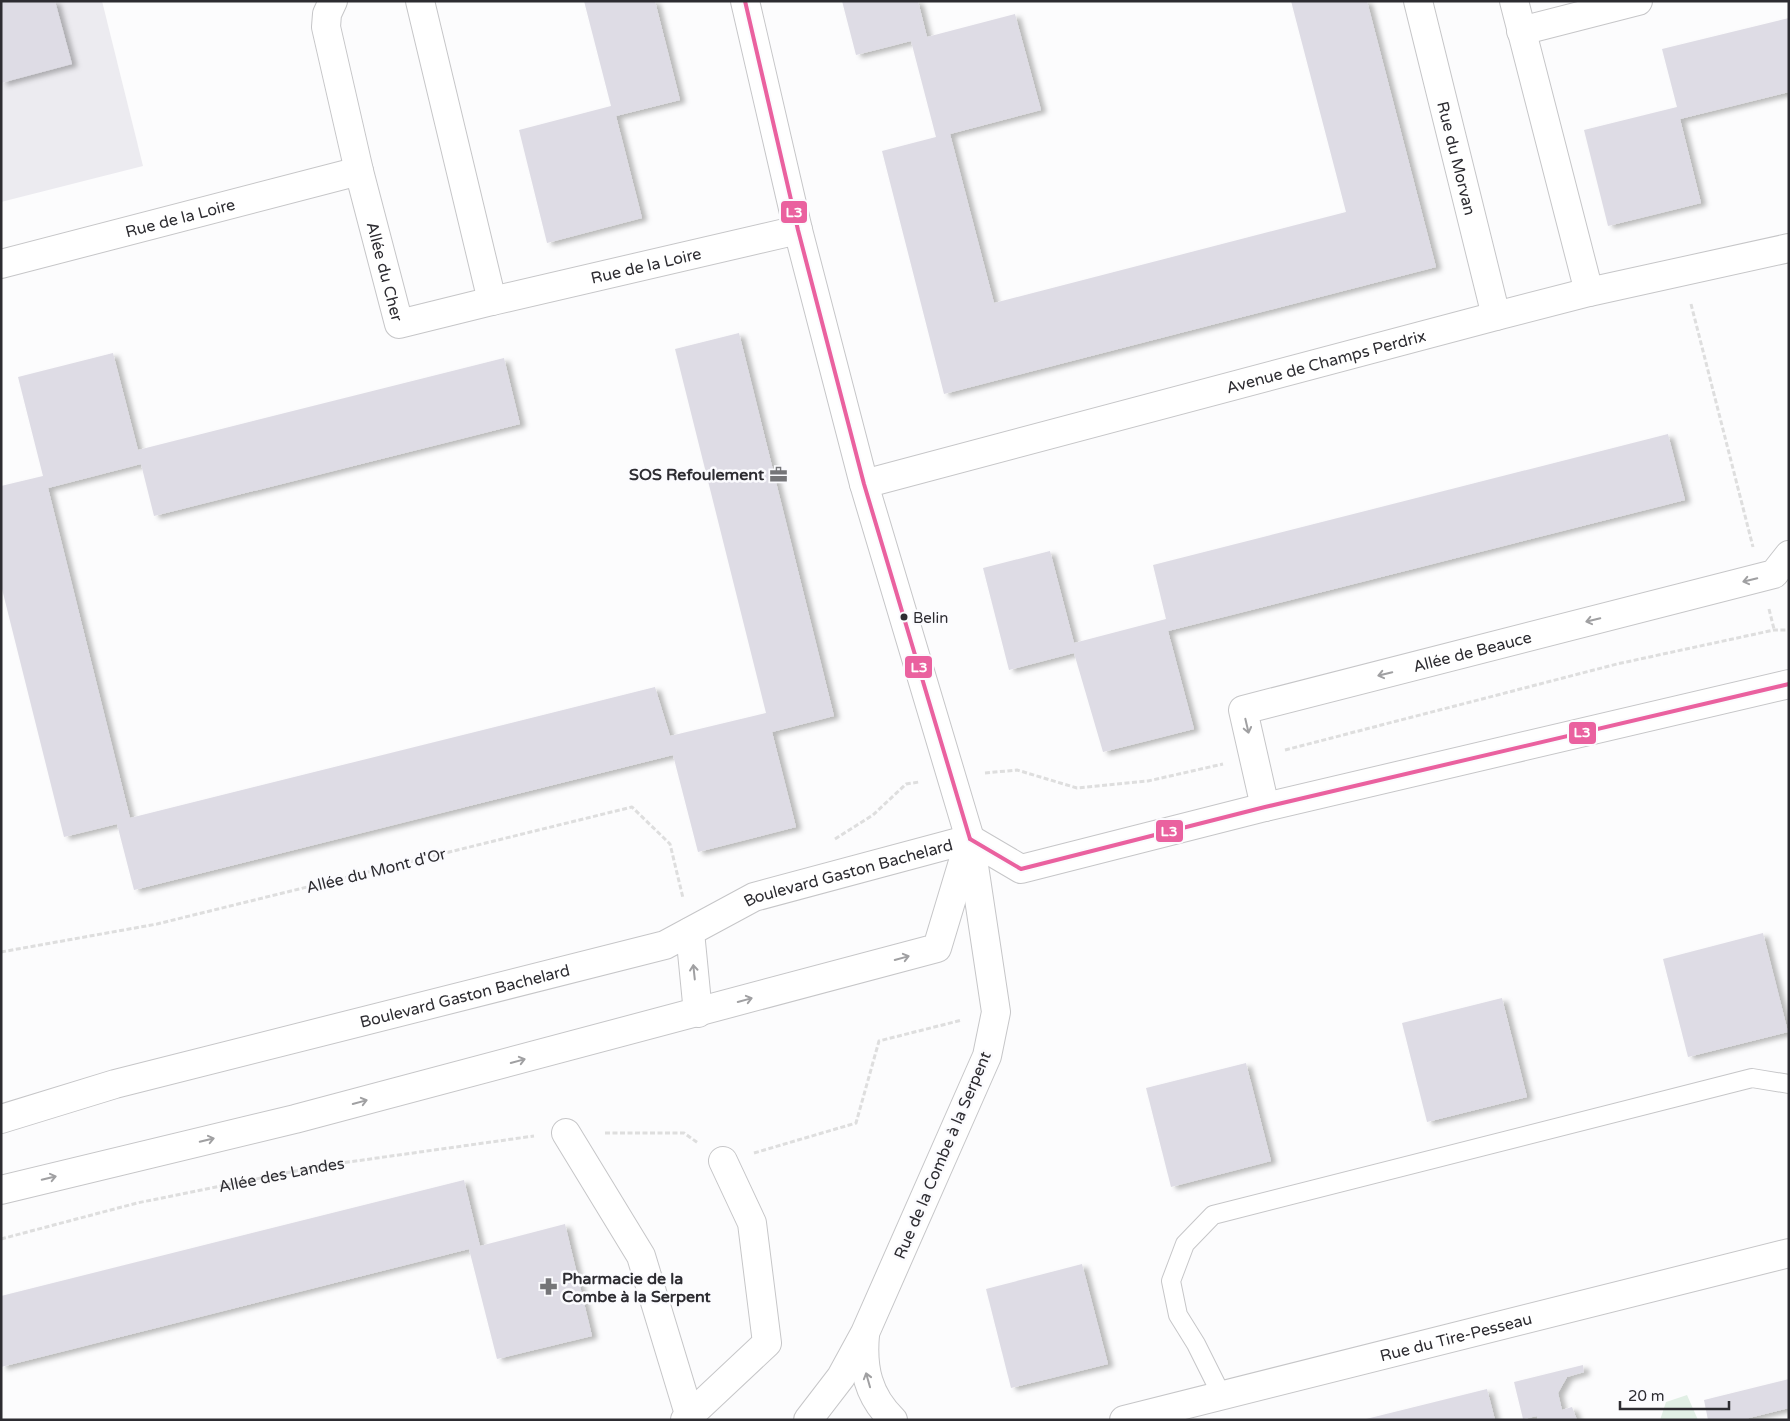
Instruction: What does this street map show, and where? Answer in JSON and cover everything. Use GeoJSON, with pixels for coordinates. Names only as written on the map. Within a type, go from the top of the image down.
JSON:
{"type":"FeatureCollection","features":[{"type":"Feature","properties":{"kind":"street","name":"Allée du Cher"},"geometry":{"type":"LineString","coordinates":[[333,1],[327,14],[326,27],[359,171],[399,324],[492,301]]}},
{"type":"Feature","properties":{"kind":"street"},"geometry":{"type":"LineString","coordinates":[[420,1],[492,301]]}},
{"type":"Feature","properties":{"kind":"street","name":"Rue de la Combe à la Serpent"},"geometry":{"type":"LineString","coordinates":[[745,1],[798,230],[864,484],[970,839],[996,1012],[987,1056],[865,1333],[841,1377],[813,1419]]}},
{"type":"Feature","properties":{"kind":"street","name":"Rue du Morvan"},"geometry":{"type":"LineString","coordinates":[[1418,1],[1496,316]]}},
{"type":"Feature","properties":{"kind":"street"},"geometry":{"type":"LineString","coordinates":[[1514,1],[1590,292]]}},
{"type":"Feature","properties":{"kind":"street"},"geometry":{"type":"LineString","coordinates":[[1521,32],[1638,1]]}},
{"type":"Feature","properties":{"kind":"street","name":"Rue de la Loire"},"geometry":{"type":"LineString","coordinates":[[1,264],[359,171]]}},
{"type":"Feature","properties":{"kind":"street","name":"Rue de la Loire"},"geometry":{"type":"LineString","coordinates":[[492,301],[798,230]]}},
{"type":"Feature","properties":{"kind":"street","name":"Avenue de Champs Perdrix"},"geometry":{"type":"LineString","coordinates":[[864,484],[1590,292],[1789,248]]}},
{"type":"Feature","properties":{"kind":"street","name":"Allée de Beauce"},"geometry":{"type":"LineString","coordinates":[[1265,807],[1243,710],[1761,578],[1774,574],[1789,555]]}},
{"type":"Feature","properties":{"kind":"street","name":"Boulevard Gaston Bachelard"},"geometry":{"type":"LineString","coordinates":[[1,1119],[115,1084],[665,945],[754,897],[970,839],[1021,869],[1265,807],[1789,684]]}},
{"type":"Feature","properties":{"kind":"street"},"geometry":{"type":"LineString","coordinates":[[1,1190],[296,1119],[937,948],[970,839]]}},
{"type":"Feature","properties":{"kind":"street"},"geometry":{"type":"LineString","coordinates":[[690,932],[698,1013]]}},
{"type":"Feature","properties":{"kind":"street"},"geometry":{"type":"LineString","coordinates":[[566,1132],[641,1256],[688,1417],[767,1343],[752,1223],[723,1161]]}},
{"type":"Feature","properties":{"kind":"street","name":"Rue du Tire-Pesseau"},"geometry":{"type":"LineString","coordinates":[[1124,1420],[1221,1394],[1789,1253]]}},
{"type":"Feature","properties":{"kind":"street"},"geometry":{"type":"LineString","coordinates":[[865,1333],[863,1354],[867,1382],[881,1409],[892,1420]]}},
{"type":"Feature","properties":{"kind":"lane"},"geometry":{"type":"LineString","coordinates":[[1221,1394],[1196,1344],[1178,1316],[1171,1281],[1185,1244],[1213,1215],[1752,1078],[1789,1084]]}},
{"type":"Feature","properties":{"kind":"path"},"geometry":{"type":"LineString","coordinates":[[1696,321],[1761,578]]}},
{"type":"Feature","properties":{"kind":"path"},"geometry":{"type":"LineString","coordinates":[[1770,612],[1774,630]]}},
{"type":"Feature","properties":{"kind":"path","name":"Allée du Mont d'Or"},"geometry":{"type":"LineString","coordinates":[[1,952],[157,924],[632,807],[670,844],[684,899]]}},
{"type":"Feature","properties":{"kind":"path"},"geometry":{"type":"LineString","coordinates":[[723,1161],[856,1123],[879,1042],[996,1012]]}},
{"type":"Feature","properties":{"kind":"path","name":"Allée des Landes"},"geometry":{"type":"LineString","coordinates":[[1,1239],[137,1203],[320,1166],[474,1143],[566,1132],[684,1133],[723,1161]]}},
{"type":"Feature","properties":{"kind":"shaded area"},"geometry":{"type":"Polygon","coordinates":[[[1,1],[102,1],[143,166],[1,202],[1,1]]]}},
{"type":"Feature","properties":{"kind":"shaded area"},"geometry":{"type":"Polygon","coordinates":[[[1687,1395],[1698,1420],[1660,1420],[1666,1402],[1687,1395]]]}},
{"type":"Feature","properties":{"kind":"building"},"geometry":{"type":"Polygon","coordinates":[[[1,1],[55,1],[72,64],[1,83],[1,1]]]}},
{"type":"Feature","properties":{"kind":"building"},"geometry":{"type":"Polygon","coordinates":[[[584,1],[655,1],[680,100],[616,116],[642,218],[547,243],[519,130],[611,106],[584,1]]]}},
{"type":"Feature","properties":{"kind":"building"},"geometry":{"type":"Polygon","coordinates":[[[842,1],[918,1],[927,37],[1015,14],[1041,110],[950,134],[994,303],[1346,212],[1291,1],[1367,1],[1436,267],[944,394],[882,151],[936,137],[911,41],[856,55],[842,1]]]}},
{"type":"Feature","properties":{"kind":"building"},"geometry":{"type":"Polygon","coordinates":[[[1789,18],[1789,92],[1680,119],[1701,203],[1608,226],[1584,130],[1677,107],[1662,49],[1789,18]]]}},
{"type":"Feature","properties":{"kind":"building"},"geometry":{"type":"Polygon","coordinates":[[[739,333],[834,716],[772,732],[796,827],[698,852],[673,755],[134,890],[117,824],[64,837],[1,585],[1,486],[43,476],[18,377],[113,353],[138,450],[504,358],[520,424],[154,516],[141,464],[48,488],[130,818],[655,687],[670,736],[766,713],[675,349],[739,333]]]}},
{"type":"Feature","properties":{"kind":"building"},"geometry":{"type":"Polygon","coordinates":[[[1668,434],[1685,500],[1168,631],[1194,729],[1103,752],[1074,653],[1009,670],[983,568],[1050,551],[1074,643],[1166,619],[1153,565],[1668,434]]]}},
{"type":"Feature","properties":{"kind":"building"},"geometry":{"type":"Polygon","coordinates":[[[1763,933],[1788,1032],[1688,1057],[1663,959],[1763,933]]]}},
{"type":"Feature","properties":{"kind":"building"},"geometry":{"type":"Polygon","coordinates":[[[1502,998],[1527,1097],[1427,1122],[1402,1023],[1502,998]]]}},
{"type":"Feature","properties":{"kind":"building"},"geometry":{"type":"Polygon","coordinates":[[[1246,1063],[1271,1161],[1171,1187],[1146,1088],[1246,1063]]]}},
{"type":"Feature","properties":{"kind":"building"},"geometry":{"type":"Polygon","coordinates":[[[464,1180],[480,1246],[565,1224],[592,1336],[497,1359],[469,1249],[1,1367],[1,1296],[464,1180]]]}},
{"type":"Feature","properties":{"kind":"building"},"geometry":{"type":"Polygon","coordinates":[[[1082,1264],[1108,1364],[1011,1388],[986,1289],[1082,1264]]]}},
{"type":"Feature","properties":{"kind":"building"},"geometry":{"type":"Polygon","coordinates":[[[1583,1365],[1584,1372],[1567,1377],[1558,1393],[1562,1410],[1572,1407],[1577,1420],[1538,1420],[1537,1416],[1523,1419],[1514,1382],[1583,1365]]]}},
{"type":"Feature","properties":{"kind":"building"},"geometry":{"type":"Polygon","coordinates":[[[1789,1379],[1789,1408],[1741,1420],[1708,1420],[1704,1400],[1789,1379]]]}},
{"type":"Feature","properties":{"kind":"building"},"geometry":{"type":"Polygon","coordinates":[[[1487,1389],[1495,1420],[1366,1420],[1366,1419],[1487,1389]]]}},
{"type":"Feature","properties":{"kind":"transit line","name":"L3"},"geometry":{"type":"LineString","coordinates":[[745,1],[798,230],[864,484],[970,839]]}},
{"type":"Feature","properties":{"kind":"transit line","name":"L3"},"geometry":{"type":"LineString","coordinates":[[970,839],[1021,869],[1265,807],[1789,684]]}},
{"type":"Feature","properties":{"kind":"place","name":"SOS Refoulement"},"geometry":{"type":"Point","coordinates":[778,474]}},
{"type":"Feature","properties":{"kind":"place","name":"Belin"},"geometry":{"type":"Point","coordinates":[904,617]}},
{"type":"Feature","properties":{"kind":"place","name":"Pharmacie de la Combe à la Serpent"},"geometry":{"type":"Point","coordinates":[548,1287]}}]}
